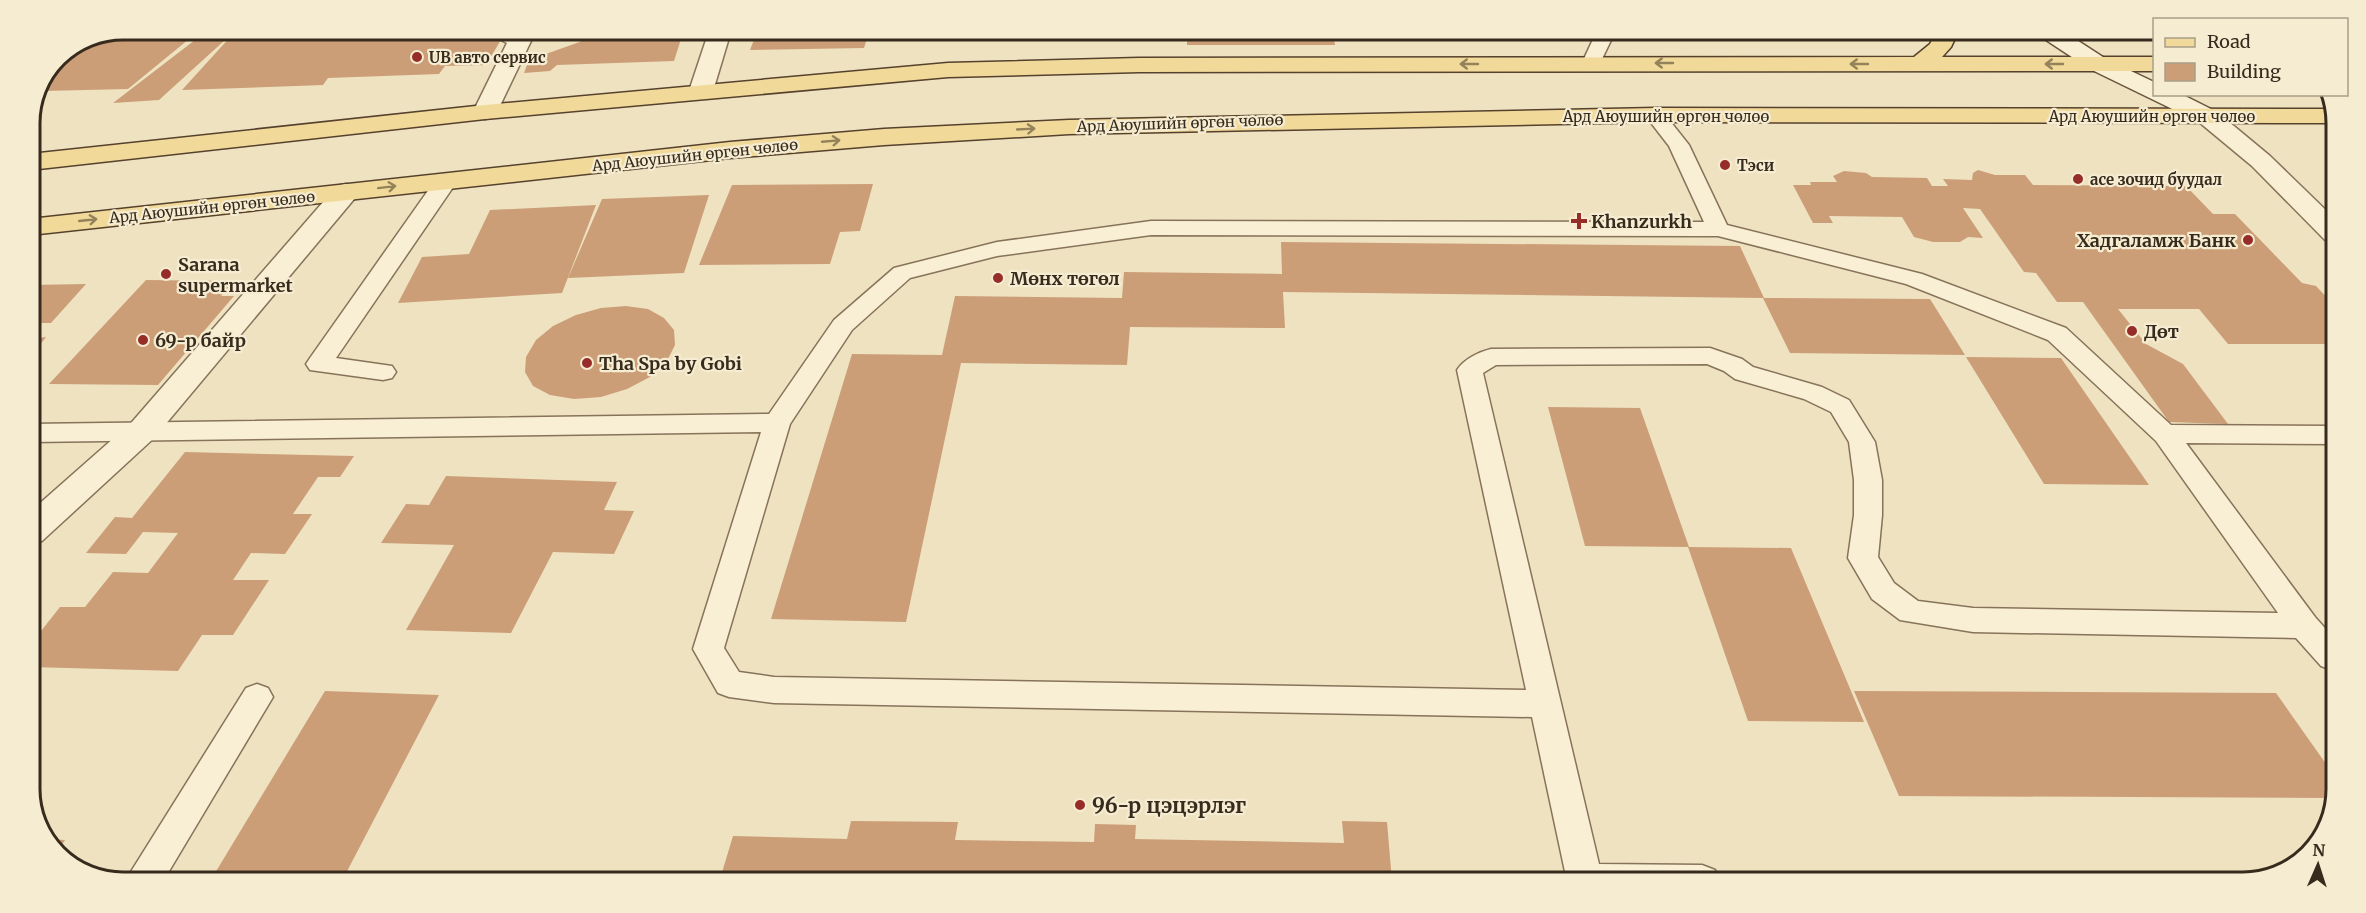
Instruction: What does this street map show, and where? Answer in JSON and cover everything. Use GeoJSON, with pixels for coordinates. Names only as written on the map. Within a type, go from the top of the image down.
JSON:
{"type":"FeatureCollection","features":[{"type":"Feature","properties":{"kind":"main road"},"geometry":{"type":"LineString","coordinates":[[1920,64],[1940,47],[1943,40]]}},
{"type":"Feature","properties":{"kind":"main road"},"geometry":{"type":"LineString","coordinates":[[40,161],[485,112],[948,70],[1139,65],[2153,64]]}},
{"type":"Feature","properties":{"kind":"main road","name":"Ард Аюушийн өргөн чөлөө"},"geometry":{"type":"LineString","coordinates":[[40,226],[765,147],[1034,128],[1246,121],[1655,115],[2325,116]]}},
{"type":"Feature","properties":{"kind":"street"},"geometry":{"type":"LineString","coordinates":[[485,112],[520,41],[518,40]]}},
{"type":"Feature","properties":{"kind":"street"},"geometry":{"type":"LineString","coordinates":[[701,91],[717,40]]}},
{"type":"Feature","properties":{"kind":"street"},"geometry":{"type":"LineString","coordinates":[[2063,40],[2098,64],[2153,91]]}},
{"type":"Feature","properties":{"kind":"street"},"geometry":{"type":"LineString","coordinates":[[2165,96],[2208,117],[2261,162],[2325,224]]}},
{"type":"Feature","properties":{"kind":"street"},"geometry":{"type":"LineString","coordinates":[[41,522],[143,430],[346,192]]}},
{"type":"Feature","properties":{"kind":"lane"},"geometry":{"type":"LineString","coordinates":[[1591,63],[1602,40]]}},
{"type":"Feature","properties":{"kind":"lane"},"geometry":{"type":"LineString","coordinates":[[1655,115],[1679,145],[1718,229]]}},
{"type":"Feature","properties":{"kind":"lane"},"geometry":{"type":"LineString","coordinates":[[383,372],[319,364],[447,180]]}},
{"type":"Feature","properties":{"kind":"lane"},"geometry":{"type":"LineString","coordinates":[[1546,704],[785,691],[729,684],[708,649],[777,423],[843,325],[902,273],[997,249],[1151,228],[1718,229],[1914,279],[2057,334],[2165,434],[2304,626],[2326,650]]}},
{"type":"Feature","properties":{"kind":"lane"},"geometry":{"type":"LineString","coordinates":[[1583,872],[1470,370],[1491,357],[1710,356],[1733,365],[1744,373],[1813,393],[1840,406],[1862,442],[1868,480],[1868,515],[1863,558],[1883,591],[1911,612],[1972,620],[2304,626]]}},
{"type":"Feature","properties":{"kind":"lane"},"geometry":{"type":"LineString","coordinates":[[40,433],[777,423]]}},
{"type":"Feature","properties":{"kind":"lane"},"geometry":{"type":"LineString","coordinates":[[2165,434],[2325,435]]}},
{"type":"Feature","properties":{"kind":"lane"},"geometry":{"type":"LineString","coordinates":[[149,872],[257,698]]}},
{"type":"Feature","properties":{"kind":"building"},"geometry":{"type":"Polygon","coordinates":[[[124,40],[188,40],[128,89],[48,91],[65,65],[92,47],[124,40]]]}},
{"type":"Feature","properties":{"kind":"building"},"geometry":{"type":"Polygon","coordinates":[[[195,40],[225,40],[159,100],[113,103],[195,40]]]}},
{"type":"Feature","properties":{"kind":"building"},"geometry":{"type":"Polygon","coordinates":[[[227,40],[501,40],[486,65],[445,66],[439,74],[328,78],[323,85],[182,90],[227,40]]]}},
{"type":"Feature","properties":{"kind":"building"},"geometry":{"type":"Polygon","coordinates":[[[585,40],[681,40],[674,61],[557,65],[550,71],[524,73],[529,60],[585,40]]]}},
{"type":"Feature","properties":{"kind":"building"},"geometry":{"type":"Polygon","coordinates":[[[754,40],[866,40],[864,48],[750,50],[754,40]]]}},
{"type":"Feature","properties":{"kind":"building"},"geometry":{"type":"Polygon","coordinates":[[[1187,40],[1334,40],[1335,45],[1187,45],[1187,40]]]}},
{"type":"Feature","properties":{"kind":"building"},"geometry":{"type":"Polygon","coordinates":[[[1978,170],[1995,175],[2025,175],[2033,185],[2186,186],[2213,214],[2235,214],[2302,283],[2316,286],[2325,296],[2325,344],[2228,344],[2199,309],[2118,309],[2146,344],[2183,364],[2228,424],[2169,422],[2083,302],[2057,302],[2036,273],[2024,272],[1980,209],[1963,208],[1983,238],[1968,237],[1960,242],[1933,242],[1914,237],[1902,217],[1829,216],[1833,223],[1813,223],[1793,185],[1811,185],[1810,182],[1837,182],[1833,176],[1844,171],[1866,173],[1872,177],[1927,178],[1932,186],[1948,186],[1943,179],[1972,180],[1973,173],[1978,170]]]}},
{"type":"Feature","properties":{"kind":"building"},"geometry":{"type":"Polygon","coordinates":[[[873,184],[860,231],[840,232],[830,264],[699,265],[732,185],[873,184]]]}},
{"type":"Feature","properties":{"kind":"building"},"geometry":{"type":"Polygon","coordinates":[[[709,195],[684,273],[568,278],[602,199],[709,195]]]}},
{"type":"Feature","properties":{"kind":"building"},"geometry":{"type":"Polygon","coordinates":[[[596,205],[562,293],[398,303],[422,257],[469,254],[490,210],[596,205]]]}},
{"type":"Feature","properties":{"kind":"building"},"geometry":{"type":"Polygon","coordinates":[[[1281,242],[1740,246],[1764,298],[1930,299],[1965,355],[1790,353],[1763,298],[1283,292],[1285,328],[1130,327],[1127,365],[961,363],[906,622],[771,619],[852,354],[942,355],[955,296],[1122,298],[1124,272],[1282,274],[1281,242]]]}},
{"type":"Feature","properties":{"kind":"building","name":"69-р байр"},"geometry":{"type":"Polygon","coordinates":[[[146,280],[234,281],[221,296],[234,296],[158,385],[49,384],[146,280]]]}},
{"type":"Feature","properties":{"kind":"building"},"geometry":{"type":"Polygon","coordinates":[[[86,284],[51,323],[40,323],[40,285],[86,284]]]}},
{"type":"Feature","properties":{"kind":"building"},"geometry":{"type":"Polygon","coordinates":[[[626,306],[648,309],[664,318],[674,330],[675,345],[667,361],[650,377],[627,389],[601,397],[574,399],[550,395],[533,386],[525,372],[526,357],[536,340],[553,326],[576,315],[601,308],[626,306]]]}},
{"type":"Feature","properties":{"kind":"building"},"geometry":{"type":"Polygon","coordinates":[[[1966,357],[2061,358],[2149,485],[2044,484],[1966,357]]]}},
{"type":"Feature","properties":{"kind":"building"},"geometry":{"type":"Polygon","coordinates":[[[1548,407],[1640,408],[1689,547],[1791,548],[1864,722],[1748,721],[1688,547],[1585,546],[1548,407]]]}},
{"type":"Feature","properties":{"kind":"building"},"geometry":{"type":"Polygon","coordinates":[[[185,452],[354,456],[340,477],[318,477],[293,514],[312,514],[285,554],[251,553],[233,580],[269,580],[233,635],[202,635],[178,671],[41,667],[41,631],[60,607],[85,607],[113,572],[148,573],[178,533],[143,532],[126,554],[86,553],[115,517],[132,518],[185,452]]]}},
{"type":"Feature","properties":{"kind":"building"},"geometry":{"type":"Polygon","coordinates":[[[446,476],[617,482],[604,510],[634,511],[614,554],[553,552],[511,633],[406,630],[454,545],[381,543],[406,504],[429,505],[446,476]]]}},
{"type":"Feature","properties":{"kind":"building"},"geometry":{"type":"Polygon","coordinates":[[[325,691],[439,695],[347,872],[216,872],[325,691]]]}},
{"type":"Feature","properties":{"kind":"building"},"geometry":{"type":"Polygon","coordinates":[[[1854,691],[2276,693],[2326,764],[2325,798],[1899,796],[1854,691]]]}},
{"type":"Feature","properties":{"kind":"building"},"geometry":{"type":"Polygon","coordinates":[[[851,821],[958,822],[955,840],[1094,842],[1095,824],[1136,825],[1135,839],[1344,843],[1342,821],[1387,822],[1391,872],[722,872],[733,836],[847,839],[851,821]]]}},
{"type":"Feature","properties":{"kind":"place","name":"UB авто сервис"},"geometry":{"type":"Point","coordinates":[417,57]}},
{"type":"Feature","properties":{"kind":"place","name":"Тэси"},"geometry":{"type":"Point","coordinates":[1725,165]}},
{"type":"Feature","properties":{"kind":"place","name":"ace зочид буудал"},"geometry":{"type":"Point","coordinates":[2078,179]}},
{"type":"Feature","properties":{"kind":"place","name":"Khanzurkh"},"geometry":{"type":"Point","coordinates":[1579,221]}},
{"type":"Feature","properties":{"kind":"place","name":"Хадгаламж Банк"},"geometry":{"type":"Point","coordinates":[2248,240]}},
{"type":"Feature","properties":{"kind":"place","name":"Sarana supermarket"},"geometry":{"type":"Point","coordinates":[166,274]}},
{"type":"Feature","properties":{"kind":"place","name":"Мөнх төгөл"},"geometry":{"type":"Point","coordinates":[998,278]}},
{"type":"Feature","properties":{"kind":"place","name":"Дөт"},"geometry":{"type":"Point","coordinates":[2132,331]}},
{"type":"Feature","properties":{"kind":"place","name":"69-р байр"},"geometry":{"type":"Point","coordinates":[143,340]}},
{"type":"Feature","properties":{"kind":"place","name":"Tha Spa by Gobi"},"geometry":{"type":"Point","coordinates":[587,363]}},
{"type":"Feature","properties":{"kind":"place","name":"96-р цэцэрлэг"},"geometry":{"type":"Point","coordinates":[1080,805]}}]}
